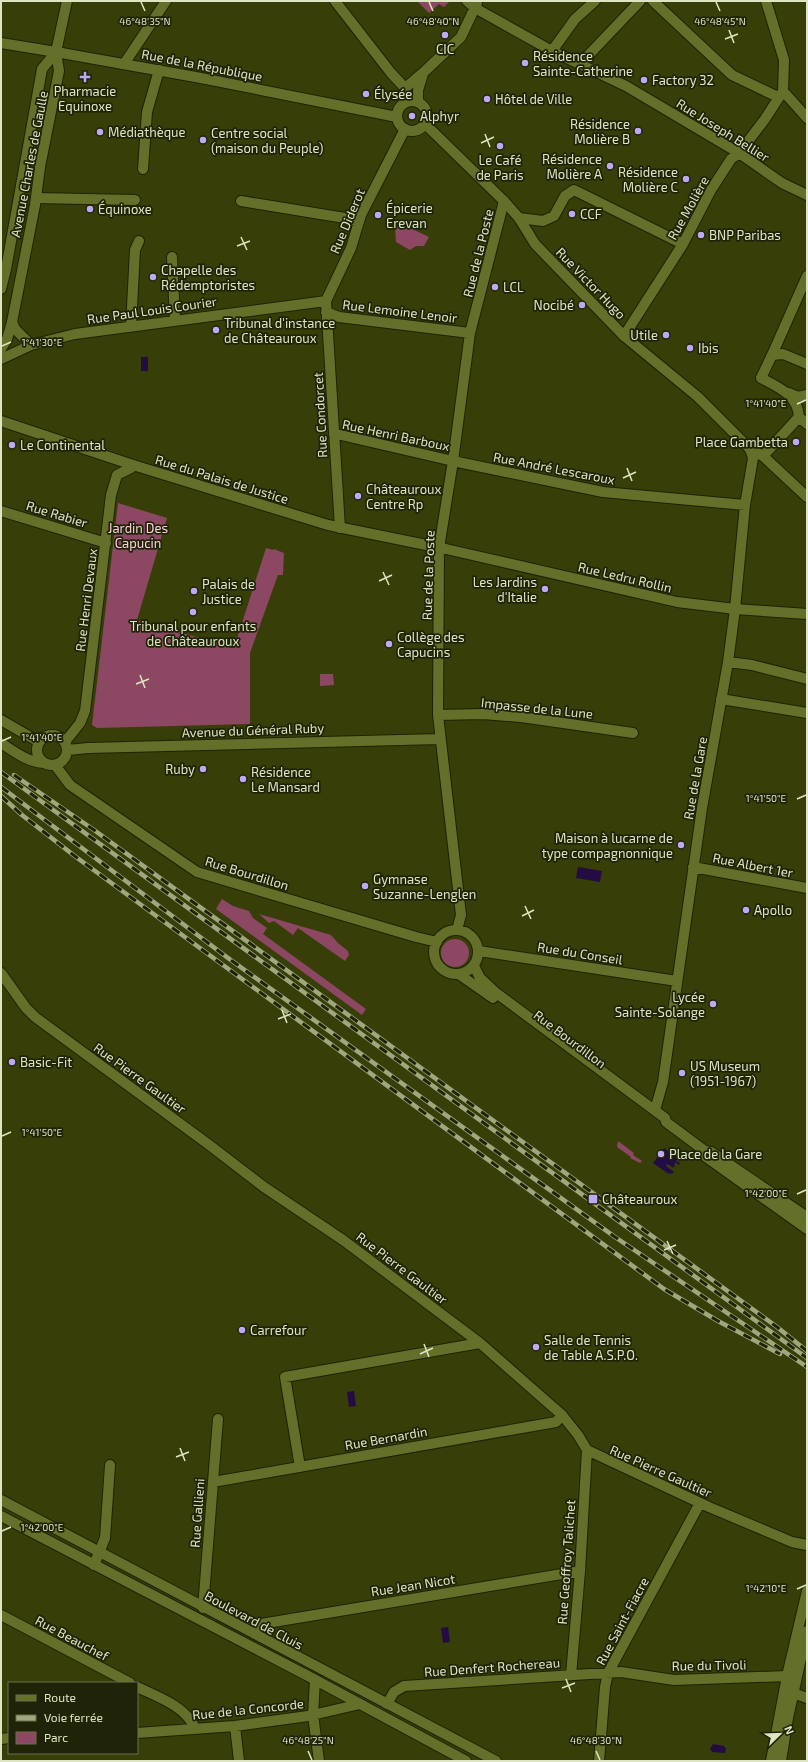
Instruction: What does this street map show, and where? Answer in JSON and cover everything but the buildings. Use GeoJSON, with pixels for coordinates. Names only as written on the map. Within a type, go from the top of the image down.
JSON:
{"type":"FeatureCollection","features":[{"type":"Feature","properties":{"kind":"street","name":"Avenue Charles de Gaulle"},"geometry":{"type":"LineString","coordinates":[[1,349],[7,339],[12,322],[36,198],[40,167],[59,71],[56,52],[67,1]]}},
{"type":"Feature","properties":{"kind":"street"},"geometry":{"type":"LineString","coordinates":[[124,64],[166,1]]}},
{"type":"Feature","properties":{"kind":"street"},"geometry":{"type":"LineString","coordinates":[[335,1],[391,73],[404,87],[407,102]]}},
{"type":"Feature","properties":{"kind":"street"},"geometry":{"type":"LineString","coordinates":[[552,51],[575,19],[595,1]]}},
{"type":"Feature","properties":{"kind":"street"},"geometry":{"type":"LineString","coordinates":[[580,64],[640,1]]}},
{"type":"Feature","properties":{"kind":"street"},"geometry":{"type":"LineString","coordinates":[[653,1],[732,75],[781,94],[807,118]]}},
{"type":"Feature","properties":{"kind":"street"},"geometry":{"type":"LineString","coordinates":[[766,1],[784,60],[781,94]]}},
{"type":"Feature","properties":{"kind":"street"},"geometry":{"type":"LineString","coordinates":[[404,87],[424,72],[460,36],[473,3]]}},
{"type":"Feature","properties":{"kind":"street","name":"Rue Joseph Bellier"},"geometry":{"type":"LineString","coordinates":[[473,3],[552,51],[626,86],[739,153],[782,183],[807,196]]}},
{"type":"Feature","properties":{"kind":"street","name":"Rue de la République"},"geometry":{"type":"LineString","coordinates":[[1,43],[159,70],[397,117]]}},
{"type":"Feature","properties":{"kind":"street","name":"Avenue Charles de Gaulle"},"geometry":{"type":"LineString","coordinates":[[1,289],[6,269],[42,68],[56,52]]}},
{"type":"Feature","properties":{"kind":"street"},"geometry":{"type":"LineString","coordinates":[[143,169],[147,112],[159,70]]}},
{"type":"Feature","properties":{"kind":"street"},"geometry":{"type":"LineString","coordinates":[[418,102],[418,90],[424,72]]}},
{"type":"Feature","properties":{"kind":"street","name":"Rue Molière"},"geometry":{"type":"LineString","coordinates":[[624,336],[683,244],[712,190],[731,159],[739,153],[765,119],[781,94]]}},
{"type":"Feature","properties":{"kind":"street"},"geometry":{"type":"LineString","coordinates":[[407,102],[418,102],[422,104],[427,112],[427,120],[425,124],[418,130],[409,131],[404,129],[399,124],[397,117],[400,108],[407,102]]}},
{"type":"Feature","properties":{"kind":"street","name":"Rue Victor Hugo"},"geometry":{"type":"LineString","coordinates":[[425,124],[504,201],[519,218],[535,244],[624,336],[700,400],[750,449]]}},
{"type":"Feature","properties":{"kind":"street","name":"Rue Diderot"},"geometry":{"type":"LineString","coordinates":[[326,301],[351,248],[361,216],[404,129]]}},
{"type":"Feature","properties":{"kind":"street"},"geometry":{"type":"LineString","coordinates":[[519,218],[543,221],[554,216],[565,196],[574,190],[683,244]]}},
{"type":"Feature","properties":{"kind":"street"},"geometry":{"type":"LineString","coordinates":[[36,198],[135,200]]}},
{"type":"Feature","properties":{"kind":"street"},"geometry":{"type":"LineString","coordinates":[[241,201],[351,219],[359,222]]}},
{"type":"Feature","properties":{"kind":"street","name":"Rue de la Poste"},"geometry":{"type":"LineString","coordinates":[[456,930],[461,915],[438,715],[439,548],[453,461],[470,333],[504,201]]}},
{"type":"Feature","properties":{"kind":"street"},"geometry":{"type":"LineString","coordinates":[[131,326],[135,250],[139,241]]}},
{"type":"Feature","properties":{"kind":"street"},"geometry":{"type":"LineString","coordinates":[[172,257],[175,320]]}},
{"type":"Feature","properties":{"kind":"street"},"geometry":{"type":"LineString","coordinates":[[807,276],[761,378],[786,392],[798,396],[807,395]]}},
{"type":"Feature","properties":{"kind":"street","name":"Rue Condorcet"},"geometry":{"type":"LineString","coordinates":[[326,301],[340,528]]}},
{"type":"Feature","properties":{"kind":"street","name":"Rue Paul Louis Courier"},"geometry":{"type":"LineString","coordinates":[[1,359],[31,345],[75,334],[326,301]]}},
{"type":"Feature","properties":{"kind":"street","name":"Rue Lemoine Lenoir"},"geometry":{"type":"LineString","coordinates":[[326,312],[339,317],[470,333]]}},
{"type":"Feature","properties":{"kind":"street"},"geometry":{"type":"LineString","coordinates":[[12,322],[15,328],[31,345]]}},
{"type":"Feature","properties":{"kind":"street"},"geometry":{"type":"LineString","coordinates":[[772,355],[783,354],[807,364]]}},
{"type":"Feature","properties":{"kind":"street"},"geometry":{"type":"LineString","coordinates":[[786,392],[797,404],[799,417],[807,424]]}},
{"type":"Feature","properties":{"kind":"street"},"geometry":{"type":"LineString","coordinates":[[797,404],[807,395]]}},
{"type":"Feature","properties":{"kind":"street"},"geometry":{"type":"LineString","coordinates":[[763,456],[799,417]]}},
{"type":"Feature","properties":{"kind":"street","name":"Rue du Palais de Justice"},"geometry":{"type":"LineString","coordinates":[[1,420],[133,465],[293,515],[340,528],[439,548]]}},
{"type":"Feature","properties":{"kind":"street","name":"Rue Henri Barboux"},"geometry":{"type":"LineString","coordinates":[[334,435],[341,435],[453,461]]}},
{"type":"Feature","properties":{"kind":"street"},"geometry":{"type":"LineString","coordinates":[[750,449],[763,456],[807,497]]}},
{"type":"Feature","properties":{"kind":"street","name":"Rue de la Gare"},"geometry":{"type":"LineString","coordinates":[[655,1110],[662,1082],[694,867],[728,662],[735,609],[745,505],[753,458],[750,449]]}},
{"type":"Feature","properties":{"kind":"street","name":"Rue André Lescaroux"},"geometry":{"type":"LineString","coordinates":[[453,461],[577,487],[620,494],[745,505]]}},
{"type":"Feature","properties":{"kind":"street","name":"Rue Henri Devaux"},"geometry":{"type":"LineString","coordinates":[[67,746],[85,711],[111,495],[116,475],[131,468],[133,465]]}},
{"type":"Feature","properties":{"kind":"street","name":"Rue Rabier"},"geometry":{"type":"LineString","coordinates":[[1,511],[106,543]]}},
{"type":"Feature","properties":{"kind":"street","name":"Rue Ledru Rollin"},"geometry":{"type":"LineString","coordinates":[[439,548],[677,602],[735,609],[807,614]]}},
{"type":"Feature","properties":{"kind":"street"},"geometry":{"type":"LineString","coordinates":[[728,662],[752,665],[807,679]]}},
{"type":"Feature","properties":{"kind":"street"},"geometry":{"type":"LineString","coordinates":[[721,699],[807,713]]}},
{"type":"Feature","properties":{"kind":"street","name":"Impasse de la Lune"},"geometry":{"type":"LineString","coordinates":[[438,715],[483,714],[521,717],[633,733]]}},
{"type":"Feature","properties":{"kind":"street"},"geometry":{"type":"LineString","coordinates":[[1,720],[39,742]]}},
{"type":"Feature","properties":{"kind":"street"},"geometry":{"type":"LineString","coordinates":[[1,743],[34,763],[55,765],[64,760],[67,746],[57,736],[52,735],[42,738],[39,742],[37,754],[44,763]]}},
{"type":"Feature","properties":{"kind":"street","name":"Avenue du Général Ruby"},"geometry":{"type":"LineString","coordinates":[[67,746],[88,748],[440,738]]}},
{"type":"Feature","properties":{"kind":"street","name":"Rue Bourdillon"},"geometry":{"type":"LineString","coordinates":[[55,765],[70,785],[197,872],[437,942]]}},
{"type":"Feature","properties":{"kind":"street","name":"Rue Albert 1er"},"geometry":{"type":"LineString","coordinates":[[694,867],[807,888]]}},
{"type":"Feature","properties":{"kind":"street"},"geometry":{"type":"LineString","coordinates":[[456,930],[472,936],[475,940],[478,951],[478,959],[474,966],[460,975],[448,974],[439,966],[434,954],[437,942],[445,933],[456,930]]}},
{"type":"Feature","properties":{"kind":"street","name":"Rue du Conseil"},"geometry":{"type":"LineString","coordinates":[[478,951],[677,980]]}},
{"type":"Feature","properties":{"kind":"street","name":"Rue Bourdillon"},"geometry":{"type":"LineString","coordinates":[[474,966],[480,978],[495,992],[655,1110],[665,1118],[666,1122]]}},
{"type":"Feature","properties":{"kind":"street","name":"Rue Pierre Gaultier"},"geometry":{"type":"LineString","coordinates":[[1,973],[26,1008],[35,1017],[264,1187],[343,1240],[480,1343],[562,1415],[578,1434],[586,1450],[700,1503],[792,1542],[807,1545]]}},
{"type":"Feature","properties":{"kind":"street","name":"Rue Bourdillon"},"geometry":{"type":"LineString","coordinates":[[460,975],[656,1118],[662,1122],[666,1122],[705,1151],[710,1152],[807,1217]]}},
{"type":"Feature","properties":{"kind":"street"},"geometry":{"type":"LineString","coordinates":[[705,1151],[706,1157],[807,1229]]}},
{"type":"Feature","properties":{"kind":"street"},"geometry":{"type":"LineString","coordinates":[[300,1466],[285,1377],[480,1343]]}},
{"type":"Feature","properties":{"kind":"street","name":"Rue Bernardin"},"geometry":{"type":"LineString","coordinates":[[213,1482],[556,1422],[562,1415]]}},
{"type":"Feature","properties":{"kind":"street","name":"Rue Gallieni"},"geometry":{"type":"LineString","coordinates":[[203,1608],[218,1419]]}},
{"type":"Feature","properties":{"kind":"street","name":"Rue Geoffroy Talichet"},"geometry":{"type":"LineString","coordinates":[[571,1675],[580,1571],[586,1450]]}},
{"type":"Feature","properties":{"kind":"street"},"geometry":{"type":"LineString","coordinates":[[94,1565],[105,1538],[110,1465]]}},
{"type":"Feature","properties":{"kind":"street","name":"Boulevard de Cluis"},"geometry":{"type":"LineString","coordinates":[[1,1500],[203,1608],[496,1761]]}},
{"type":"Feature","properties":{"kind":"street","name":"Rue Saint-Fiacre"},"geometry":{"type":"LineString","coordinates":[[599,1761],[605,1687],[608,1673],[700,1503]]}},
{"type":"Feature","properties":{"kind":"street","name":"Boulevard de Cluis"},"geometry":{"type":"LineString","coordinates":[[1,1516],[315,1680],[466,1761]]}},
{"type":"Feature","properties":{"kind":"street","name":"Rue Jean Nicot"},"geometry":{"type":"LineString","coordinates":[[255,1634],[261,1624],[580,1571]]}},
{"type":"Feature","properties":{"kind":"street"},"geometry":{"type":"LineString","coordinates":[[771,1761],[787,1676],[807,1591]]}},
{"type":"Feature","properties":{"kind":"street"},"geometry":{"type":"LineString","coordinates":[[793,1693],[791,1680],[802,1632],[802,1613]]}},
{"type":"Feature","properties":{"kind":"street","name":"Rue Beauchef"},"geometry":{"type":"LineString","coordinates":[[1,1616],[128,1682]]}},
{"type":"Feature","properties":{"kind":"street"},"geometry":{"type":"LineString","coordinates":[[781,1761],[793,1693],[807,1631]]}},
{"type":"Feature","properties":{"kind":"street","name":"Rue du Tivoli"},"geometry":{"type":"LineString","coordinates":[[608,1673],[621,1672],[674,1680],[787,1676]]}},
{"type":"Feature","properties":{"kind":"street","name":"Rue Denfert Rochereau"},"geometry":{"type":"LineString","coordinates":[[387,1704],[394,1692],[404,1686],[608,1673]]}},
{"type":"Feature","properties":{"kind":"street"},"geometry":{"type":"LineString","coordinates":[[315,1680],[313,1716],[319,1761]]}},
{"type":"Feature","properties":{"kind":"street"},"geometry":{"type":"LineString","coordinates":[[138,1687],[181,1709],[192,1720],[195,1728]]}},
{"type":"Feature","properties":{"kind":"street"},"geometry":{"type":"LineString","coordinates":[[793,1693],[807,1698]]}},
{"type":"Feature","properties":{"kind":"street","name":"Rue de la Concorde"},"geometry":{"type":"LineString","coordinates":[[138,1733],[235,1726],[313,1716],[360,1704]]}},
{"type":"Feature","properties":{"kind":"street"},"geometry":{"type":"LineString","coordinates":[[235,1726],[239,1761]]}},
{"type":"Feature","properties":{"kind":"green space"},"geometry":{"type":"Polygon","coordinates":[[[417,1],[450,1],[444,7],[439,4],[429,13],[417,1]]]}},
{"type":"Feature","properties":{"kind":"green space"},"geometry":{"type":"Polygon","coordinates":[[[402,224],[429,237],[424,246],[416,246],[410,250],[396,242],[395,228],[402,224]]]}},
{"type":"Feature","properties":{"kind":"green space","name":"Jardin Des Capucin"},"geometry":{"type":"Polygon","coordinates":[[[118,503],[167,518],[137,620],[234,648],[266,548],[284,553],[283,575],[278,575],[250,653],[250,724],[97,728],[92,725],[118,503]]]}},
{"type":"Feature","properties":{"kind":"green space"},"geometry":{"type":"Polygon","coordinates":[[[320,674],[333,674],[334,685],[320,686],[320,674]]]}},
{"type":"Feature","properties":{"kind":"green space"},"geometry":{"type":"Polygon","coordinates":[[[222,899],[233,906],[249,911],[253,918],[267,928],[263,934],[366,1009],[362,1015],[216,909],[222,899]]]}},
{"type":"Feature","properties":{"kind":"green space"},"geometry":{"type":"Polygon","coordinates":[[[259,914],[331,935],[348,951],[349,955],[345,961],[298,928],[293,935],[274,921],[269,923],[259,914]]]}},
{"type":"Feature","properties":{"kind":"green space"},"geometry":{"type":"Polygon","coordinates":[[[455,939],[465,943],[469,953],[465,963],[455,967],[445,963],[441,953],[445,943],[455,939]]]}},
{"type":"Feature","properties":{"kind":"green space"},"geometry":{"type":"Polygon","coordinates":[[[618,1141],[642,1161],[640,1163],[630,1158],[631,1157],[617,1147],[618,1141]]]}},
{"type":"Feature","properties":{"kind":"shaded area"},"geometry":{"type":"Polygon","coordinates":[[[141,357],[148,357],[148,371],[141,371],[141,357]]]}},
{"type":"Feature","properties":{"kind":"shaded area"},"geometry":{"type":"Polygon","coordinates":[[[578,867],[602,871],[600,882],[576,878],[578,867]]]}},
{"type":"Feature","properties":{"kind":"shaded area"},"geometry":{"type":"Polygon","coordinates":[[[664,1148],[678,1158],[676,1161],[680,1163],[679,1165],[675,1162],[674,1168],[667,1164],[666,1166],[674,1172],[672,1174],[669,1174],[653,1163],[664,1148]]]}},
{"type":"Feature","properties":{"kind":"shaded area"},"geometry":{"type":"Polygon","coordinates":[[[354,1391],[356,1406],[349,1407],[347,1392],[354,1391]]]}},
{"type":"Feature","properties":{"kind":"shaded area"},"geometry":{"type":"Polygon","coordinates":[[[448,1627],[450,1642],[443,1643],[441,1628],[448,1627]]]}},
{"type":"Feature","properties":{"kind":"shaded area"},"geometry":{"type":"Polygon","coordinates":[[[713,1744],[724,1746],[726,1749],[725,1753],[712,1752],[710,1749],[713,1744]]]}},
{"type":"Feature","properties":{"kind":"railway"},"geometry":{"type":"LineString","coordinates":[[1,772],[807,1358]]}},
{"type":"Feature","properties":{"kind":"railway"},"geometry":{"type":"LineString","coordinates":[[14,775],[94,830],[777,1327],[807,1351]]}},
{"type":"Feature","properties":{"kind":"railway"},"geometry":{"type":"LineString","coordinates":[[1,787],[228,958],[615,1237],[807,1367]]}},
{"type":"Feature","properties":{"kind":"railway"},"geometry":{"type":"LineString","coordinates":[[1,796],[22,815],[76,857],[664,1289],[718,1321],[780,1354]]}},
{"type":"Feature","properties":{"kind":"place","name":"CIC"},"geometry":{"type":"Point","coordinates":[445,35]}},
{"type":"Feature","properties":{"kind":"place","name":"Résidence Sainte-Catherine"},"geometry":{"type":"Point","coordinates":[525,63]}},
{"type":"Feature","properties":{"kind":"place","name":"Pharmacie Equinoxe"},"geometry":{"type":"Point","coordinates":[85,77]}},
{"type":"Feature","properties":{"kind":"place","name":"Factory 32"},"geometry":{"type":"Point","coordinates":[644,80]}},
{"type":"Feature","properties":{"kind":"place","name":"Élysée"},"geometry":{"type":"Point","coordinates":[366,94]}},
{"type":"Feature","properties":{"kind":"place","name":"Hôtel de Ville"},"geometry":{"type":"Point","coordinates":[487,99]}},
{"type":"Feature","properties":{"kind":"place","name":"Alphyr"},"geometry":{"type":"Point","coordinates":[412,116]}},
{"type":"Feature","properties":{"kind":"place","name":"Résidence Molière B"},"geometry":{"type":"Point","coordinates":[638,131]}},
{"type":"Feature","properties":{"kind":"place","name":"Médiathèque"},"geometry":{"type":"Point","coordinates":[100,132]}},
{"type":"Feature","properties":{"kind":"place","name":"Centre social (maison du Peuple)"},"geometry":{"type":"Point","coordinates":[203,140]}},
{"type":"Feature","properties":{"kind":"place","name":"Le Café de Paris"},"geometry":{"type":"Point","coordinates":[500,146]}},
{"type":"Feature","properties":{"kind":"place","name":"Résidence Molière A"},"geometry":{"type":"Point","coordinates":[610,166]}},
{"type":"Feature","properties":{"kind":"place","name":"Résidence Molière C"},"geometry":{"type":"Point","coordinates":[686,179]}},
{"type":"Feature","properties":{"kind":"place","name":"Équinoxe"},"geometry":{"type":"Point","coordinates":[90,209]}},
{"type":"Feature","properties":{"kind":"place","name":"CCF"},"geometry":{"type":"Point","coordinates":[572,214]}},
{"type":"Feature","properties":{"kind":"place","name":"Épicerie Erevan"},"geometry":{"type":"Point","coordinates":[378,215]}},
{"type":"Feature","properties":{"kind":"place","name":"BNP Paribas"},"geometry":{"type":"Point","coordinates":[701,235]}},
{"type":"Feature","properties":{"kind":"place","name":"Chapelle des Rédemptoristes"},"geometry":{"type":"Point","coordinates":[153,277]}},
{"type":"Feature","properties":{"kind":"place","name":"LCL"},"geometry":{"type":"Point","coordinates":[495,287]}},
{"type":"Feature","properties":{"kind":"place","name":"Nocibé"},"geometry":{"type":"Point","coordinates":[582,305]}},
{"type":"Feature","properties":{"kind":"place","name":"Tribunal d'instance de Châteauroux"},"geometry":{"type":"Point","coordinates":[216,330]}},
{"type":"Feature","properties":{"kind":"place","name":"Utile"},"geometry":{"type":"Point","coordinates":[666,335]}},
{"type":"Feature","properties":{"kind":"place","name":"Ibis"},"geometry":{"type":"Point","coordinates":[690,348]}},
{"type":"Feature","properties":{"kind":"place","name":"Place Gambetta"},"geometry":{"type":"Point","coordinates":[796,442]}},
{"type":"Feature","properties":{"kind":"place","name":"Le Continental"},"geometry":{"type":"Point","coordinates":[12,445]}},
{"type":"Feature","properties":{"kind":"place","name":"Châteauroux Centre Rp"},"geometry":{"type":"Point","coordinates":[358,496]}},
{"type":"Feature","properties":{"kind":"place","name":"Les Jardins d'Italie"},"geometry":{"type":"Point","coordinates":[545,589]}},
{"type":"Feature","properties":{"kind":"place","name":"Palais de Justice"},"geometry":{"type":"Point","coordinates":[194,591]}},
{"type":"Feature","properties":{"kind":"place","name":"Tribunal pour enfants de Châteauroux"},"geometry":{"type":"Point","coordinates":[193,612]}},
{"type":"Feature","properties":{"kind":"place","name":"Collège des Capucins"},"geometry":{"type":"Point","coordinates":[389,644]}},
{"type":"Feature","properties":{"kind":"place","name":"Ruby"},"geometry":{"type":"Point","coordinates":[203,769]}},
{"type":"Feature","properties":{"kind":"place","name":"Résidence Le Mansard"},"geometry":{"type":"Point","coordinates":[243,779]}},
{"type":"Feature","properties":{"kind":"place","name":"Maison à lucarne de type compagnonnique"},"geometry":{"type":"Point","coordinates":[681,845]}},
{"type":"Feature","properties":{"kind":"place","name":"Gymnase Suzanne-Lenglen"},"geometry":{"type":"Point","coordinates":[365,886]}},
{"type":"Feature","properties":{"kind":"place","name":"Apollo"},"geometry":{"type":"Point","coordinates":[746,910]}},
{"type":"Feature","properties":{"kind":"place","name":"Lycée Sainte-Solange"},"geometry":{"type":"Point","coordinates":[713,1004]}},
{"type":"Feature","properties":{"kind":"place","name":"Basic-Fit"},"geometry":{"type":"Point","coordinates":[12,1062]}},
{"type":"Feature","properties":{"kind":"place","name":"US Museum (1951-1967)"},"geometry":{"type":"Point","coordinates":[682,1073]}},
{"type":"Feature","properties":{"kind":"place","name":"Place de la Gare"},"geometry":{"type":"Point","coordinates":[661,1154]}},
{"type":"Feature","properties":{"kind":"place","name":"Châteauroux"},"geometry":{"type":"Point","coordinates":[593,1199]}},
{"type":"Feature","properties":{"kind":"place","name":"Carrefour"},"geometry":{"type":"Point","coordinates":[242,1330]}},
{"type":"Feature","properties":{"kind":"place","name":"Salle de Tennis de Table A.S.P.O."},"geometry":{"type":"Point","coordinates":[536,1347]}}]}
